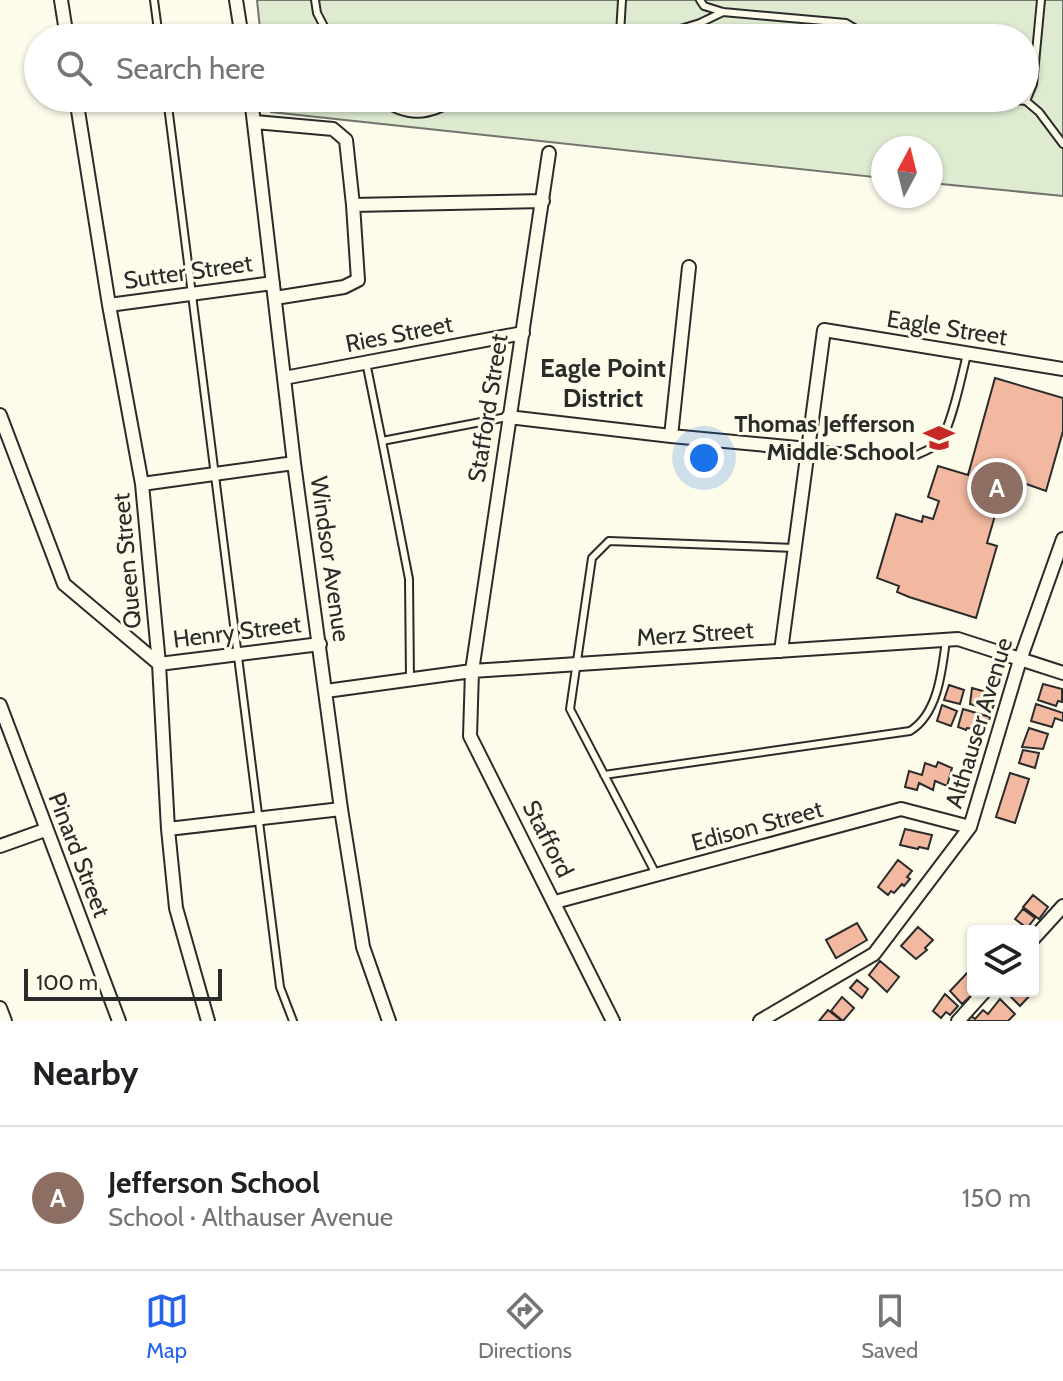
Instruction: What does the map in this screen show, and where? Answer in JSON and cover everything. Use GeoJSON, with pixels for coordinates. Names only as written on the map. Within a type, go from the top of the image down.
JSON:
{"type":"FeatureCollection","features":[{"type":"Feature","properties":{"kind":"street"},"geometry":{"type":"LineString","coordinates":[[61,0],[65,24]]}},
{"type":"Feature","properties":{"kind":"street"},"geometry":{"type":"LineString","coordinates":[[236,0],[240,24]]}},
{"type":"Feature","properties":{"kind":"street","name":"Queen Street"},"geometry":{"type":"LineString","coordinates":[[78,112],[142,484],[159,664],[168,829],[176,908],[208,1021]]}},
{"type":"Feature","properties":{"kind":"street","name":"Windsor Avenue"},"geometry":{"type":"LineString","coordinates":[[253,112],[294,463],[341,809],[363,947],[389,1021]]}},
{"type":"Feature","properties":{"kind":"street"},"geometry":{"type":"LineString","coordinates":[[255,122],[333,129],[346,140],[358,280],[344,287],[275,298]]}},
{"type":"Feature","properties":{"kind":"street","name":"Stafford Street"},"geometry":{"type":"LineString","coordinates":[[472,671],[549,153]]}},
{"type":"Feature","properties":{"kind":"street"},"geometry":{"type":"LineString","coordinates":[[353,205],[543,201]]}},
{"type":"Feature","properties":{"kind":"street"},"geometry":{"type":"LineString","coordinates":[[671,436],[689,267]]}},
{"type":"Feature","properties":{"kind":"street","name":"Sutter Street"},"geometry":{"type":"LineString","coordinates":[[109,305],[273,283]]}},
{"type":"Feature","properties":{"kind":"street","name":"Eagle Street"},"geometry":{"type":"LineString","coordinates":[[808,449],[824,330],[1063,369]]}},
{"type":"Feature","properties":{"kind":"street","name":"Ries Street"},"geometry":{"type":"LineString","coordinates":[[284,378],[523,333]]}},
{"type":"Feature","properties":{"kind":"street"},"geometry":{"type":"LineString","coordinates":[[0,415],[64,584],[159,664]]}},
{"type":"Feature","properties":{"kind":"street"},"geometry":{"type":"LineString","coordinates":[[508,417],[808,449],[781,651]]}},
{"type":"Feature","properties":{"kind":"street"},"geometry":{"type":"LineString","coordinates":[[142,484],[294,463]]}},
{"type":"Feature","properties":{"kind":"street","name":"Althauser Avenue"},"geometry":{"type":"LineString","coordinates":[[760,1021],[874,954],[970,827],[1020,660],[1063,539]]}},
{"type":"Feature","properties":{"kind":"street","name":"Merz Street"},"geometry":{"type":"LineString","coordinates":[[326,691],[472,671],[958,639],[1063,673]]}},
{"type":"Feature","properties":{"kind":"street","name":"Henry Street"},"geometry":{"type":"LineString","coordinates":[[159,664],[320,644]]}},
{"type":"Feature","properties":{"kind":"street","name":"Stafford"},"geometry":{"type":"LineString","coordinates":[[472,671],[470,736],[613,1021]]}},
{"type":"Feature","properties":{"kind":"street","name":"Pinard Street"},"geometry":{"type":"LineString","coordinates":[[0,705],[119,1021]]}},
{"type":"Feature","properties":{"kind":"street"},"geometry":{"type":"LineString","coordinates":[[168,829],[341,809]]}},
{"type":"Feature","properties":{"kind":"street","name":"Edison Street"},"geometry":{"type":"LineString","coordinates":[[555,902],[901,809],[970,827]]}},
{"type":"Feature","properties":{"kind":"street"},"geometry":{"type":"LineString","coordinates":[[0,846],[45,830]]}},
{"type":"Feature","properties":{"kind":"street"},"geometry":{"type":"LineString","coordinates":[[1039,932],[1063,906]]}},
{"type":"Feature","properties":{"kind":"street"},"geometry":{"type":"LineString","coordinates":[[958,1021],[980,997]]}},
{"type":"Feature","properties":{"kind":"street"},"geometry":{"type":"LineString","coordinates":[[0,1008],[5,1021]]}},
{"type":"Feature","properties":{"kind":"lane"},"geometry":{"type":"LineString","coordinates":[[154,0],[157,24]]}},
{"type":"Feature","properties":{"kind":"lane"},"geometry":{"type":"LineString","coordinates":[[315,0],[323,24]]}},
{"type":"Feature","properties":{"kind":"lane"},"geometry":{"type":"LineString","coordinates":[[621,24],[622,0]]}},
{"type":"Feature","properties":{"kind":"lane"},"geometry":{"type":"LineString","coordinates":[[700,0],[704,6],[723,12],[828,19],[848,24]]}},
{"type":"Feature","properties":{"kind":"lane"},"geometry":{"type":"LineString","coordinates":[[1039,24],[1041,0]]}},
{"type":"Feature","properties":{"kind":"lane"},"geometry":{"type":"LineString","coordinates":[[697,24],[723,12]]}},
{"type":"Feature","properties":{"kind":"lane"},"geometry":{"type":"LineString","coordinates":[[169,112],[261,818],[280,987],[293,1021]]}},
{"type":"Feature","properties":{"kind":"lane"},"geometry":{"type":"LineString","coordinates":[[406,112],[412,115],[434,112]]}},
{"type":"Feature","properties":{"kind":"lane"},"geometry":{"type":"LineString","coordinates":[[1039,112],[1063,144]]}},
{"type":"Feature","properties":{"kind":"lane"},"geometry":{"type":"LineString","coordinates":[[808,449],[914,456],[928,450],[941,440],[967,354]]}},
{"type":"Feature","properties":{"kind":"lane"},"geometry":{"type":"LineString","coordinates":[[366,362],[409,579],[410,679]]}},
{"type":"Feature","properties":{"kind":"lane"},"geometry":{"type":"LineString","coordinates":[[382,441],[508,417]]}},
{"type":"Feature","properties":{"kind":"lane"},"geometry":{"type":"LineString","coordinates":[[657,876],[570,709],[592,558],[609,541],[795,548]]}},
{"type":"Feature","properties":{"kind":"lane"},"geometry":{"type":"LineString","coordinates":[[604,775],[910,731],[929,716],[946,640]]}},
{"type":"Feature","properties":{"kind":"green space"},"geometry":{"type":"Polygon","coordinates":[[[257,0],[1063,0],[1063,196],[943,184],[943,136],[871,136],[871,177],[271,112],[1039,112],[1039,24],[260,24],[257,0]]]}},
{"type":"Feature","properties":{"kind":"building"},"geometry":{"type":"Polygon","coordinates":[[[995,378],[1063,398],[1063,431],[1046,491],[1012,479],[1006,496],[1001,495],[987,543],[997,546],[976,618],[909,597],[897,592],[899,586],[877,578],[896,514],[922,522],[923,516],[933,519],[939,501],[928,497],[938,466],[968,475],[995,378]]]}},
{"type":"Feature","properties":{"kind":"building"},"geometry":{"type":"Polygon","coordinates":[[[1043,684],[1062,689],[1062,702],[1058,701],[1056,706],[1038,700],[1043,684]]]}},
{"type":"Feature","properties":{"kind":"building"},"geometry":{"type":"Polygon","coordinates":[[[949,685],[964,690],[960,704],[944,700],[949,685]]]}},
{"type":"Feature","properties":{"kind":"building"},"geometry":{"type":"Polygon","coordinates":[[[972,688],[997,695],[992,710],[970,704],[972,688]]]}},
{"type":"Feature","properties":{"kind":"building"},"geometry":{"type":"Polygon","coordinates":[[[1036,704],[1063,713],[1063,721],[1055,718],[1052,727],[1031,721],[1036,704]]]}},
{"type":"Feature","properties":{"kind":"building"},"geometry":{"type":"Polygon","coordinates":[[[942,705],[957,711],[951,726],[937,721],[942,705]]]}},
{"type":"Feature","properties":{"kind":"building"},"geometry":{"type":"Polygon","coordinates":[[[963,709],[990,717],[986,730],[958,727],[963,709]]]}},
{"type":"Feature","properties":{"kind":"building"},"geometry":{"type":"Polygon","coordinates":[[[1029,728],[1048,734],[1043,749],[1022,747],[1029,728]]]}},
{"type":"Feature","properties":{"kind":"building"},"geometry":{"type":"Polygon","coordinates":[[[1023,750],[1039,753],[1035,768],[1019,763],[1023,750]]]}},
{"type":"Feature","properties":{"kind":"building"},"geometry":{"type":"Polygon","coordinates":[[[938,762],[952,768],[947,786],[935,781],[933,790],[919,783],[917,790],[905,787],[909,771],[922,775],[925,763],[936,767],[938,762]]]}},
{"type":"Feature","properties":{"kind":"building"},"geometry":{"type":"Polygon","coordinates":[[[1010,773],[1029,779],[1015,823],[996,817],[1010,773]]]}},
{"type":"Feature","properties":{"kind":"building"},"geometry":{"type":"Polygon","coordinates":[[[905,829],[932,835],[928,849],[900,845],[905,829]]]}},
{"type":"Feature","properties":{"kind":"building"},"geometry":{"type":"Polygon","coordinates":[[[898,860],[912,871],[907,877],[910,879],[888,895],[878,887],[898,860]]]}},
{"type":"Feature","properties":{"kind":"building"},"geometry":{"type":"Polygon","coordinates":[[[1033,895],[1048,907],[1039,919],[1023,907],[1033,895]]]}},
{"type":"Feature","properties":{"kind":"building"},"geometry":{"type":"Polygon","coordinates":[[[1023,909],[1035,918],[1029,925],[1023,925],[1015,919],[1023,909]]]}},
{"type":"Feature","properties":{"kind":"building"},"geometry":{"type":"Polygon","coordinates":[[[857,923],[867,940],[836,958],[826,940],[857,923]]]}},
{"type":"Feature","properties":{"kind":"building"},"geometry":{"type":"Polygon","coordinates":[[[918,927],[933,940],[916,959],[901,946],[918,927]]]}},
{"type":"Feature","properties":{"kind":"building"},"geometry":{"type":"Polygon","coordinates":[[[880,961],[899,977],[887,992],[869,975],[880,961]]]}},
{"type":"Feature","properties":{"kind":"building"},"geometry":{"type":"Polygon","coordinates":[[[967,973],[967,997],[970,997],[962,1004],[950,991],[967,973]]]}},
{"type":"Feature","properties":{"kind":"building"},"geometry":{"type":"Polygon","coordinates":[[[857,980],[868,989],[862,998],[850,988],[857,980]]]}},
{"type":"Feature","properties":{"kind":"building"},"geometry":{"type":"Polygon","coordinates":[[[945,994],[958,1006],[950,1015],[946,1012],[941,1018],[933,1011],[945,994]]]}},
{"type":"Feature","properties":{"kind":"building"},"geometry":{"type":"Polygon","coordinates":[[[842,997],[854,1008],[843,1021],[831,1011],[842,997]]]}},
{"type":"Feature","properties":{"kind":"building"},"geometry":{"type":"Polygon","coordinates":[[[1011,997],[1028,997],[1020,1006],[1011,997]]]}},
{"type":"Feature","properties":{"kind":"building"},"geometry":{"type":"Polygon","coordinates":[[[1000,999],[1015,1014],[1008,1021],[967,1021],[971,1016],[975,1019],[983,1010],[988,1014],[1000,999]]]}},
{"type":"Feature","properties":{"kind":"building"},"geometry":{"type":"Polygon","coordinates":[[[828,1010],[842,1021],[819,1021],[828,1010]]]}},
{"type":"Feature","properties":{"kind":"place","name":"Thomas Jefferson Middle School"},"geometry":{"type":"Point","coordinates":[939,438]}},
{"type":"Feature","properties":{"kind":"place","name":"Jefferson School"},"geometry":{"type":"Point","coordinates":[997,488]}},
{"type":"Feature","properties":{"kind":"district","name":"Eagle Point District"},"geometry":{"type":"Point","coordinates":[603,383]}}]}
